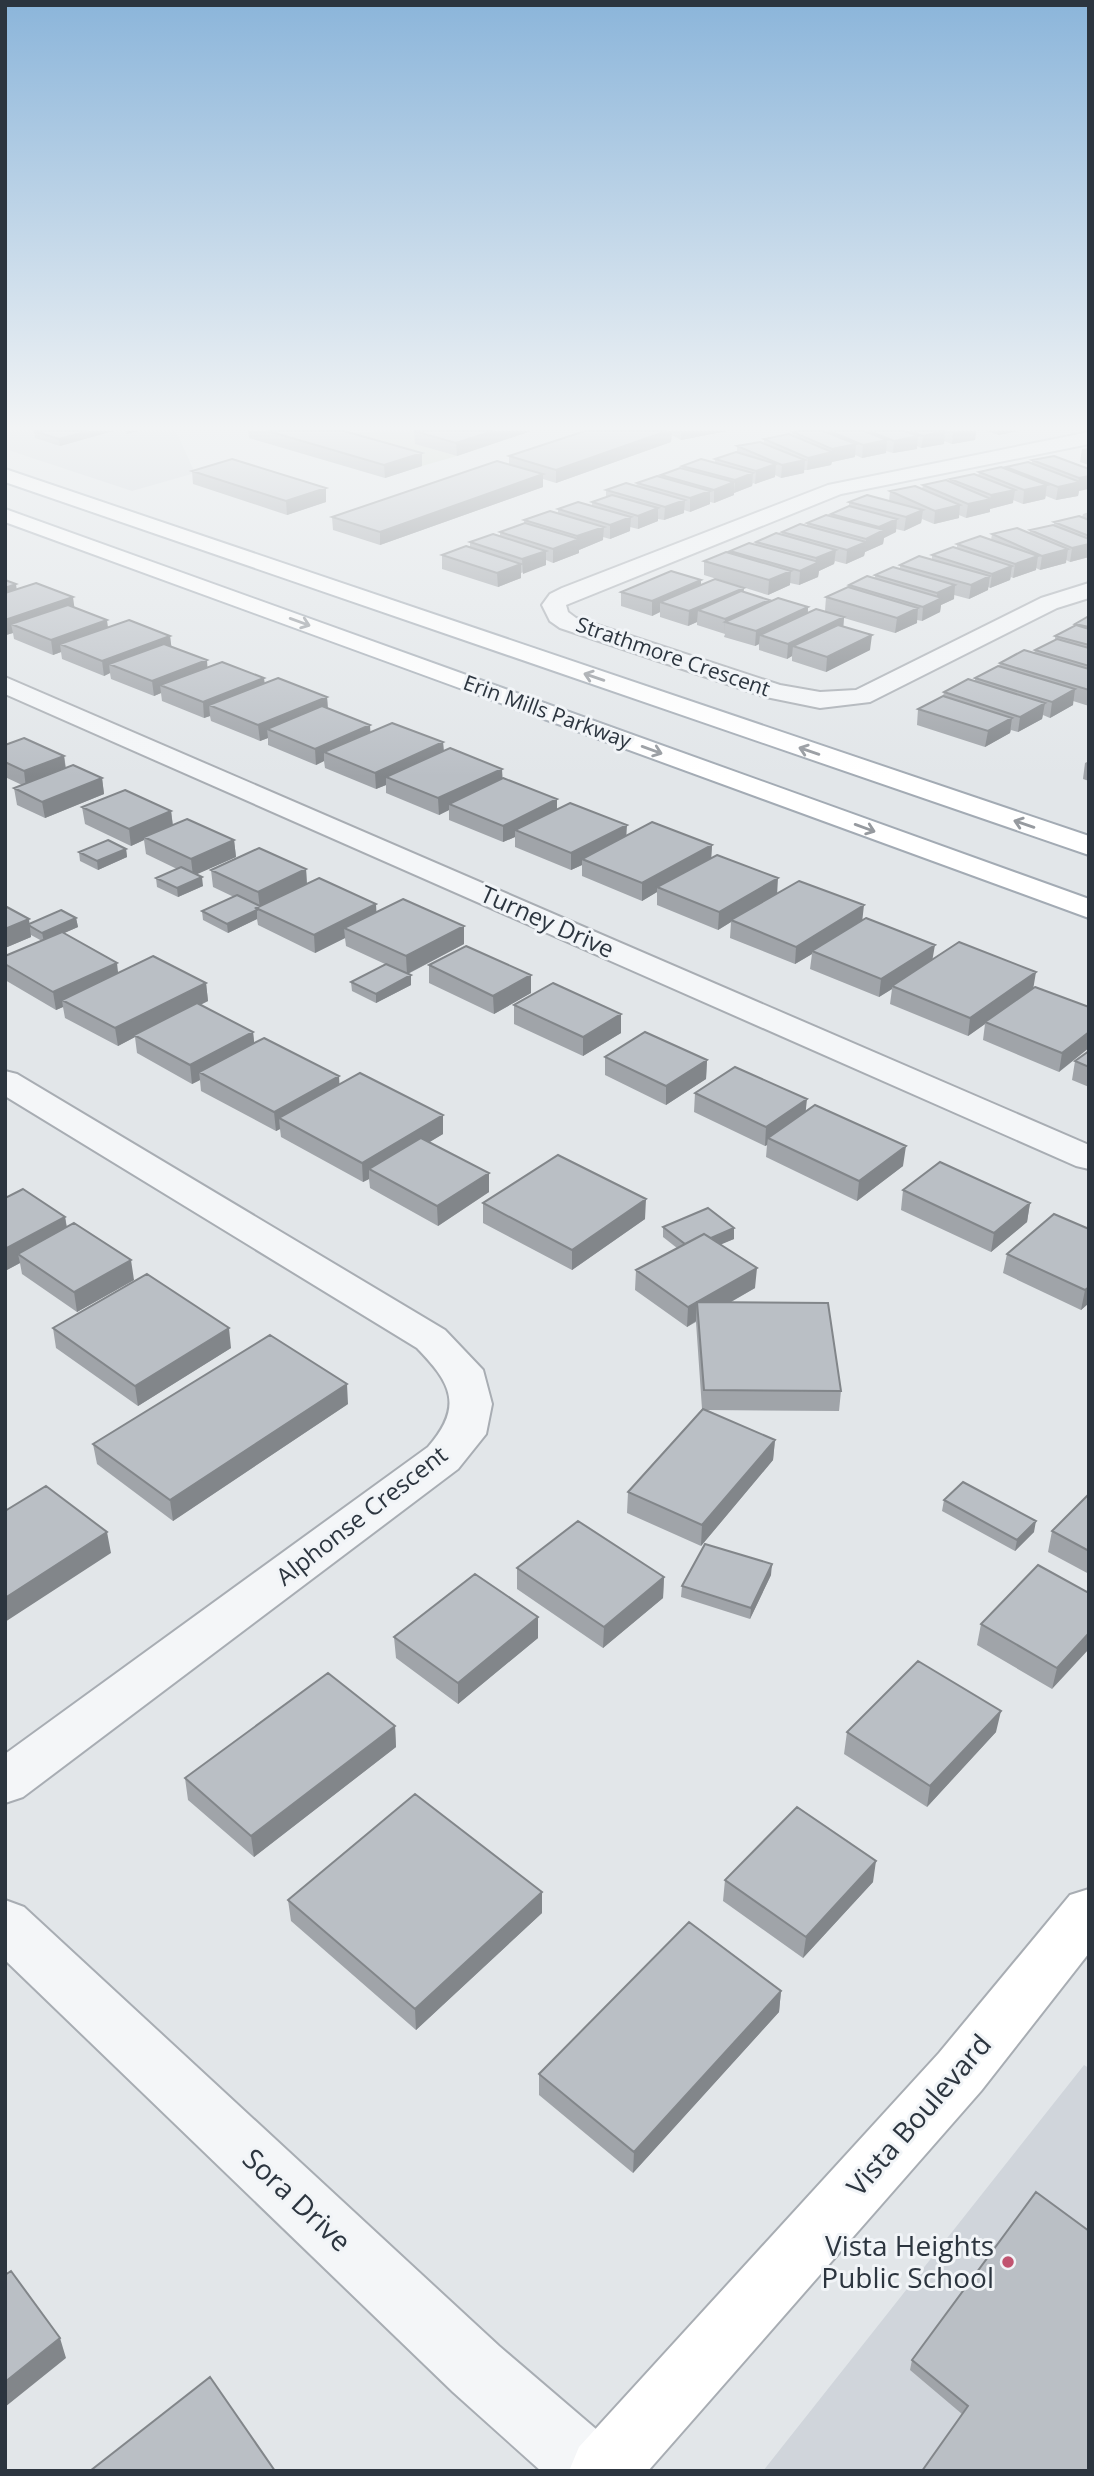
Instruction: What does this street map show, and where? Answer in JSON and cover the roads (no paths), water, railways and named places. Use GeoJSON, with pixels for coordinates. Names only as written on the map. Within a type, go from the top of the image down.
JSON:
{"type":"FeatureCollection","features":[{"type":"Feature","properties":{"kind":"main road","name":"Erin Mills Parkway"},"geometry":{"type":"LineString","coordinates":[[92,547],[1089,909]]}},
{"type":"Feature","properties":{"kind":"main road","name":"Erin Mills Parkway"},"geometry":{"type":"LineString","coordinates":[[214,547],[1089,846]]}},
{"type":"Feature","properties":{"kind":"main road","name":"Vista Boulevard"},"geometry":{"type":"LineString","coordinates":[[603,2471],[960,2072],[1089,1912]]}},
{"type":"Feature","properties":{"kind":"street","name":"Strathmore Crescent"},"geometry":{"type":"LineString","coordinates":[[688,547],[558,599],[554,605],[558,616],[568,623],[775,692],[810,699],[844,700],[880,690],[1031,612],[1089,590]]}},
{"type":"Feature","properties":{"kind":"street","name":"Turney Drive"},"geometry":{"type":"LineString","coordinates":[[5,685],[1089,1158]]}},
{"type":"Feature","properties":{"kind":"street","name":"Alphonse Crescent"},"geometry":{"type":"LineString","coordinates":[[5,1081],[431,1339],[463,1370],[471,1404],[464,1434],[434,1465],[5,1782]]}},
{"type":"Feature","properties":{"kind":"street","name":"Sora Drive"},"geometry":{"type":"LineString","coordinates":[[5,1924],[476,2369],[593,2471]]}},
{"type":"Feature","properties":{"kind":"place","name":"Vista Heights Public School"},"geometry":{"type":"Point","coordinates":[1008,2262]}}]}
